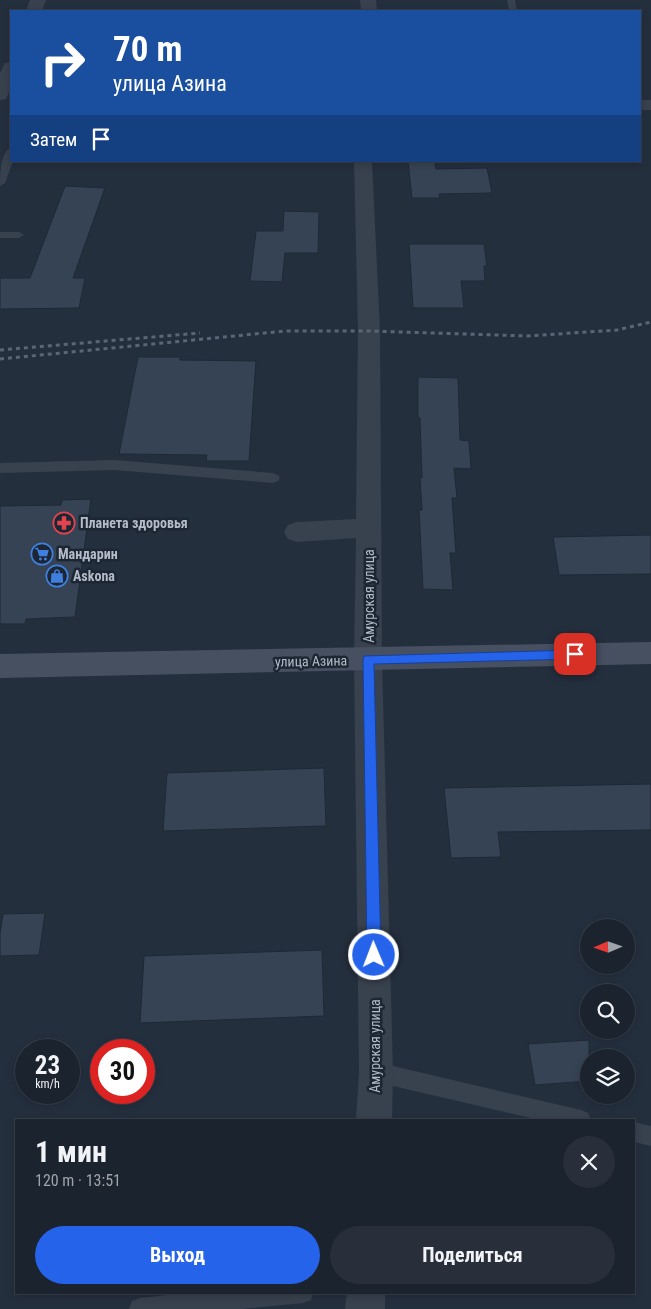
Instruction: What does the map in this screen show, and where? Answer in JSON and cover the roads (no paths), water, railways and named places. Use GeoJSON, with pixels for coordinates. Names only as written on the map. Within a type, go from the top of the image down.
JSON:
{"type":"FeatureCollection","features":[{"type":"Feature","properties":{"kind":"main road","name":"улица Азина"},"geometry":{"type":"LineString","coordinates":[[0,666],[651,653]]}},
{"type":"Feature","properties":{"kind":"street"},"geometry":{"type":"LineString","coordinates":[[0,95],[10,70]]}},
{"type":"Feature","properties":{"kind":"street","name":"Амурская улица"},"geometry":{"type":"LineString","coordinates":[[363,162],[369,331],[368,660],[376,1072],[374,1119]]}},
{"type":"Feature","properties":{"kind":"street"},"geometry":{"type":"LineString","coordinates":[[298,532],[368,528]]}},
{"type":"Feature","properties":{"kind":"street"},"geometry":{"type":"LineString","coordinates":[[365,1309],[366,1294]]}},
{"type":"Feature","properties":{"kind":"lane"},"geometry":{"type":"LineString","coordinates":[[0,183],[10,154]]}},
{"type":"Feature","properties":{"kind":"lane"},"geometry":{"type":"LineString","coordinates":[[0,235],[19,235]]}},
{"type":"Feature","properties":{"kind":"lane"},"geometry":{"type":"LineString","coordinates":[[0,468],[114,465],[274,478]]}},
{"type":"Feature","properties":{"kind":"lane"},"geometry":{"type":"LineString","coordinates":[[376,1072],[577,1119]]}},
{"type":"Feature","properties":{"kind":"lane"},"geometry":{"type":"LineString","coordinates":[[635,1132],[651,1136]]}},
{"type":"Feature","properties":{"kind":"lane"},"geometry":{"type":"LineString","coordinates":[[140,1309],[284,1294]]}},
{"type":"Feature","properties":{"kind":"railway"},"geometry":{"type":"LineString","coordinates":[[0,359],[285,331],[369,331],[527,336],[617,330],[651,322]]}},
{"type":"Feature","properties":{"kind":"railway"},"geometry":{"type":"LineString","coordinates":[[0,350],[200,333]]}},
{"type":"Feature","properties":{"kind":"place","name":"Планета здоровья"},"geometry":{"type":"Point","coordinates":[64,523]}},
{"type":"Feature","properties":{"kind":"place","name":"Мандарин"},"geometry":{"type":"Point","coordinates":[42,554]}},
{"type":"Feature","properties":{"kind":"place","name":"Askona"},"geometry":{"type":"Point","coordinates":[57,576]}}]}
